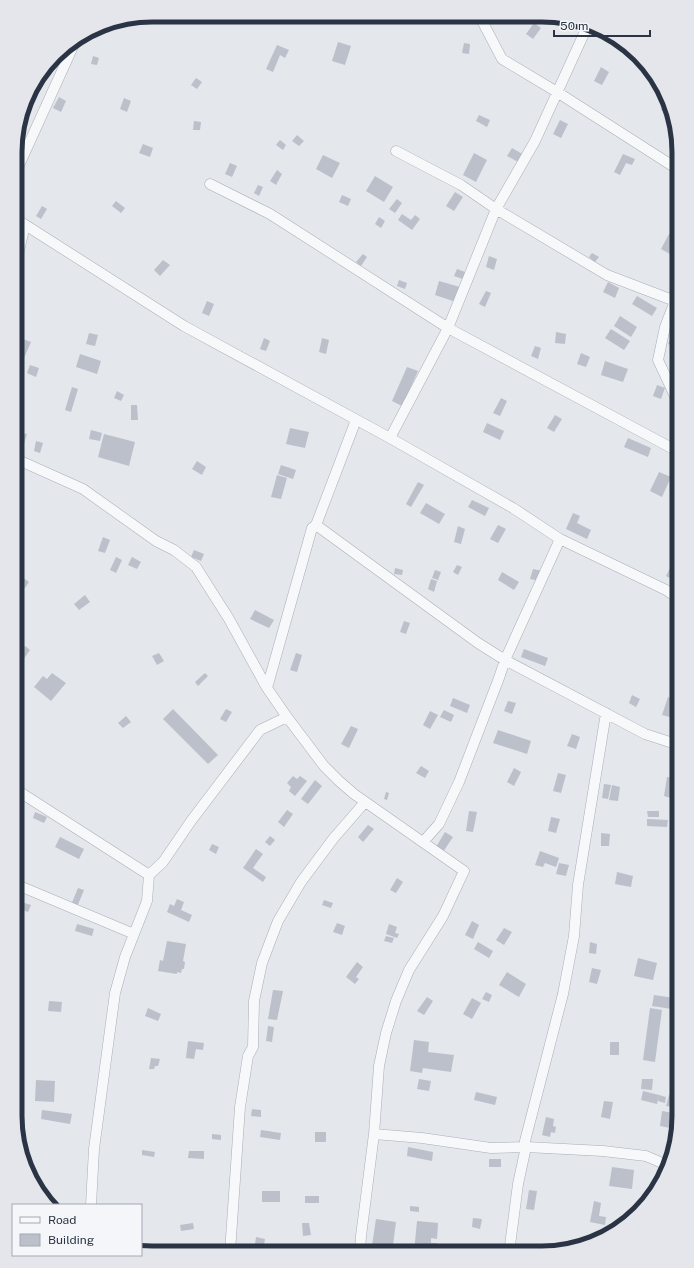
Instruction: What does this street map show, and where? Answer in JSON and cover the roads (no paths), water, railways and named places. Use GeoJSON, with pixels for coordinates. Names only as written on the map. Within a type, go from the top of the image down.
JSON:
{"type":"FeatureCollection","features":[{"type":"Feature","properties":{"kind":"street"},"geometry":{"type":"LineString","coordinates":[[483,22],[502,59],[558,92],[672,165]]}},
{"type":"Feature","properties":{"kind":"street"},"geometry":{"type":"LineString","coordinates":[[390,438],[448,328],[496,209],[535,141],[586,30]]}},
{"type":"Feature","properties":{"kind":"street"},"geometry":{"type":"LineString","coordinates":[[22,159],[71,50]]}},
{"type":"Feature","properties":{"kind":"street"},"geometry":{"type":"LineString","coordinates":[[396,151],[461,185],[496,209],[607,275],[672,300]]}},
{"type":"Feature","properties":{"kind":"street"},"geometry":{"type":"LineString","coordinates":[[210,184],[270,214],[448,328],[672,448]]}},
{"type":"Feature","properties":{"kind":"street"},"geometry":{"type":"LineString","coordinates":[[22,223],[184,326],[390,438],[513,508],[560,539],[672,594]]}},
{"type":"Feature","properties":{"kind":"street"},"geometry":{"type":"LineString","coordinates":[[672,312],[665,327],[658,360],[672,390]]}},
{"type":"Feature","properties":{"kind":"street"},"geometry":{"type":"LineString","coordinates":[[267,688],[312,528],[316,524],[356,420]]}},
{"type":"Feature","properties":{"kind":"street"},"geometry":{"type":"LineString","coordinates":[[22,462],[83,489],[156,541],[174,550],[196,567],[229,619],[267,688],[286,717],[324,766],[339,781],[365,802],[464,871],[442,916],[409,970],[396,1001],[386,1033],[379,1066],[374,1134],[361,1246]]}},
{"type":"Feature","properties":{"kind":"street"},"geometry":{"type":"LineString","coordinates":[[316,524],[478,643],[505,660],[645,734],[672,743]]}},
{"type":"Feature","properties":{"kind":"street"},"geometry":{"type":"LineString","coordinates":[[423,842],[439,824],[459,782],[505,660],[560,539]]}},
{"type":"Feature","properties":{"kind":"street"},"geometry":{"type":"LineString","coordinates":[[510,1246],[518,1184],[526,1147],[525,1141],[563,994],[574,936],[578,885],[606,713]]}},
{"type":"Feature","properties":{"kind":"street"},"geometry":{"type":"LineString","coordinates":[[91,1204],[94,1149],[115,993],[125,957],[147,901],[149,875],[162,862],[260,730],[286,717]]}},
{"type":"Feature","properties":{"kind":"street"},"geometry":{"type":"LineString","coordinates":[[22,793],[149,875]]}},
{"type":"Feature","properties":{"kind":"street"},"geometry":{"type":"LineString","coordinates":[[230,1246],[240,1107],[248,1056],[253,1047],[254,1001],[262,963],[278,921],[301,882],[333,840],[365,802]]}},
{"type":"Feature","properties":{"kind":"street"},"geometry":{"type":"LineString","coordinates":[[22,887],[134,934]]}},
{"type":"Feature","properties":{"kind":"street"},"geometry":{"type":"LineString","coordinates":[[374,1134],[422,1138],[491,1148],[526,1147],[603,1151],[646,1156],[663,1163]]}}]}
